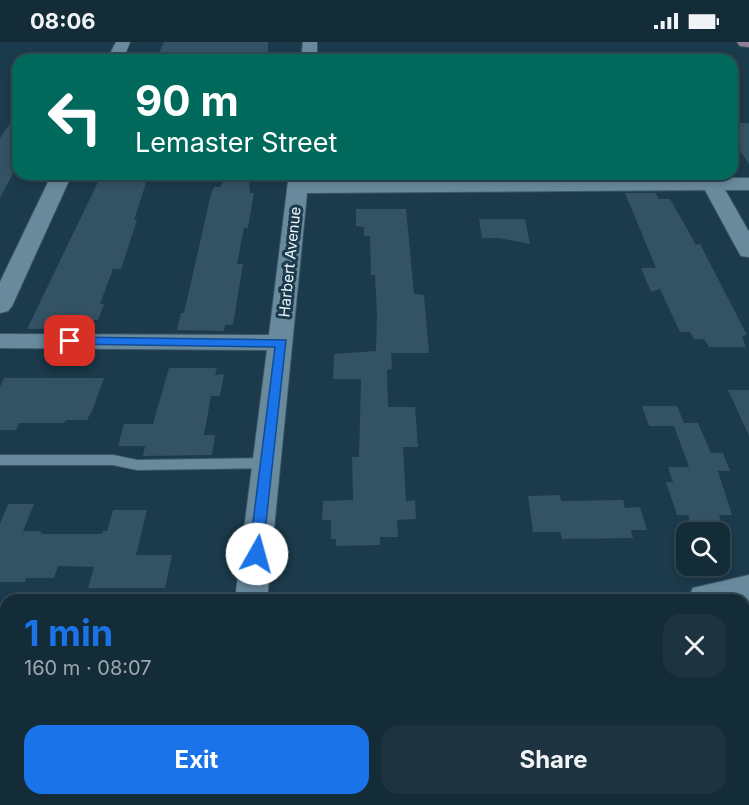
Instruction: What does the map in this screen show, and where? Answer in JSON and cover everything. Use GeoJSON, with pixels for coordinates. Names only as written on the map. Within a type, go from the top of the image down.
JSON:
{"type":"FeatureCollection","features":[{"type":"Feature","properties":{"kind":"street"},"geometry":{"type":"LineString","coordinates":[[0,306],[59,180]]}},
{"type":"Feature","properties":{"kind":"street"},"geometry":{"type":"LineString","coordinates":[[298,181],[504,180]]}},
{"type":"Feature","properties":{"kind":"street"},"geometry":{"type":"LineString","coordinates":[[710,180],[749,252]]}},
{"type":"Feature","properties":{"kind":"street"},"geometry":{"type":"LineString","coordinates":[[717,180],[749,184]]}},
{"type":"Feature","properties":{"kind":"street","name":"Harbert Avenue"},"geometry":{"type":"LineString","coordinates":[[253,594],[298,181]]}},
{"type":"Feature","properties":{"kind":"street"},"geometry":{"type":"LineString","coordinates":[[0,340],[282,343]]}},
{"type":"Feature","properties":{"kind":"lane"},"geometry":{"type":"LineString","coordinates":[[0,460],[113,460],[137,465],[267,463]]}},
{"type":"Feature","properties":{"kind":"building"},"geometry":{"type":"Polygon","coordinates":[[[164,42],[268,42],[268,54],[158,54],[164,42]]]}},
{"type":"Feature","properties":{"kind":"building"},"geometry":{"type":"Polygon","coordinates":[[[12,121],[12,175],[0,198],[0,138],[12,121]]]}},
{"type":"Feature","properties":{"kind":"building"},"geometry":{"type":"Polygon","coordinates":[[[738,123],[749,123],[749,164],[738,148],[738,123]]]}},
{"type":"Feature","properties":{"kind":"building"},"geometry":{"type":"Polygon","coordinates":[[[99,180],[147,180],[121,269],[113,269],[100,304],[104,304],[98,320],[83,320],[81,328],[27,329],[99,180]]]}},
{"type":"Feature","properties":{"kind":"building"},"geometry":{"type":"Polygon","coordinates":[[[223,182],[249,182],[250,193],[254,193],[248,228],[244,228],[237,264],[243,264],[233,325],[225,325],[224,331],[177,330],[181,313],[184,313],[211,194],[214,187],[220,187],[223,182]]]}},
{"type":"Feature","properties":{"kind":"building"},"geometry":{"type":"Polygon","coordinates":[[[625,193],[655,193],[659,199],[670,199],[696,245],[700,244],[747,335],[742,336],[746,347],[709,347],[704,339],[694,339],[690,332],[680,332],[660,289],[651,292],[641,268],[656,268],[625,193]]]}},
{"type":"Feature","properties":{"kind":"building"},"geometry":{"type":"Polygon","coordinates":[[[356,209],[406,209],[414,294],[424,295],[429,353],[391,353],[392,369],[387,370],[388,407],[415,407],[418,447],[403,447],[406,501],[415,500],[416,519],[397,520],[398,537],[380,537],[380,545],[336,546],[336,539],[331,539],[331,520],[322,520],[323,501],[353,500],[352,457],[359,457],[361,379],[333,379],[334,354],[376,351],[375,275],[371,275],[370,236],[364,236],[364,227],[356,226],[356,209]]]}},
{"type":"Feature","properties":{"kind":"building"},"geometry":{"type":"Polygon","coordinates":[[[479,219],[525,219],[530,244],[499,238],[482,238],[479,219]]]}},
{"type":"Feature","properties":{"kind":"building"},"geometry":{"type":"Polygon","coordinates":[[[169,368],[217,368],[215,375],[224,374],[220,396],[211,396],[204,435],[215,435],[212,455],[143,456],[145,446],[118,446],[124,424],[153,424],[169,368]]]}},
{"type":"Feature","properties":{"kind":"building"},"geometry":{"type":"Polygon","coordinates":[[[4,378],[104,378],[87,420],[66,420],[64,423],[19,423],[16,430],[0,430],[0,387],[4,378]]]}},
{"type":"Feature","properties":{"kind":"building"},"geometry":{"type":"Polygon","coordinates":[[[728,390],[749,390],[749,436],[728,390]]]}},
{"type":"Feature","properties":{"kind":"building"},"geometry":{"type":"Polygon","coordinates":[[[642,406],[677,406],[684,423],[698,423],[711,453],[723,453],[730,471],[718,471],[732,515],[719,515],[721,520],[690,521],[688,515],[677,515],[666,482],[673,482],[668,467],[689,467],[674,426],[649,426],[642,406]]]}},
{"type":"Feature","properties":{"kind":"building"},"geometry":{"type":"Polygon","coordinates":[[[560,495],[561,501],[623,500],[625,508],[640,507],[647,530],[631,530],[633,538],[562,539],[560,532],[533,532],[528,496],[560,495]]]}},
{"type":"Feature","properties":{"kind":"building"},"geometry":{"type":"Polygon","coordinates":[[[8,504],[34,504],[23,531],[37,531],[42,532],[41,534],[102,534],[103,531],[107,531],[113,510],[147,510],[136,555],[172,555],[165,588],[88,588],[94,567],[58,566],[54,578],[26,578],[25,582],[0,582],[0,524],[8,504]]]}},
{"type":"Feature","properties":{"kind":"route"},"geometry":{"type":"LineString","coordinates":[[70,341],[282,343],[257,554]]}}]}
